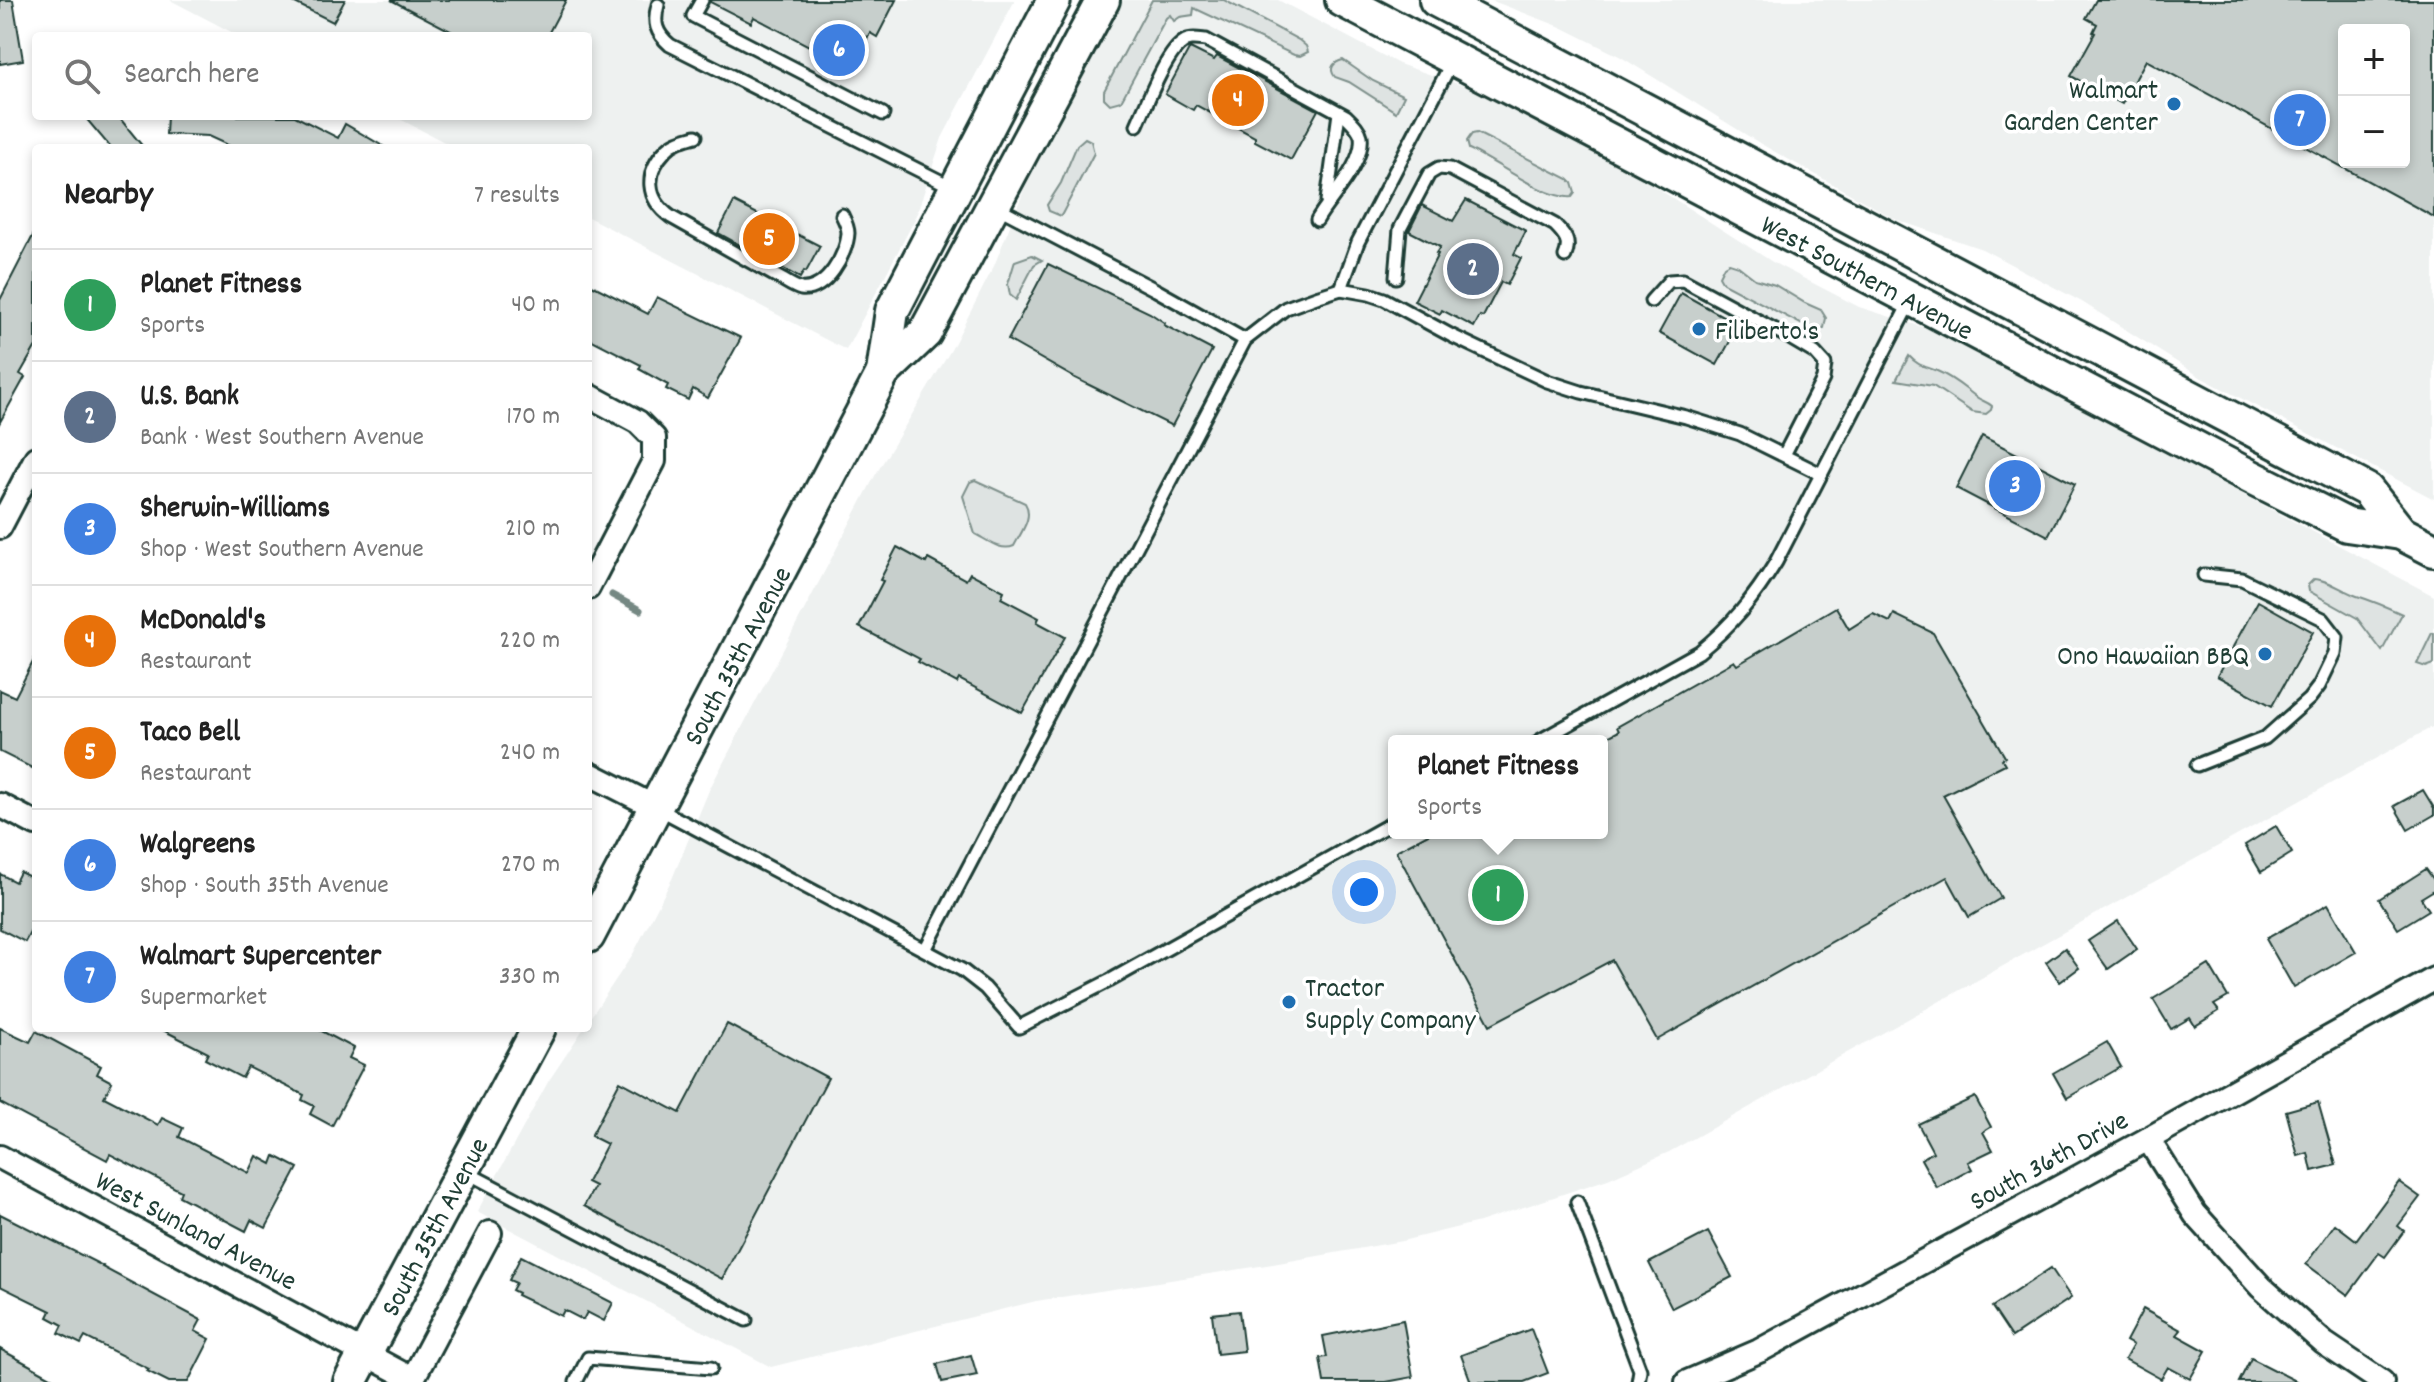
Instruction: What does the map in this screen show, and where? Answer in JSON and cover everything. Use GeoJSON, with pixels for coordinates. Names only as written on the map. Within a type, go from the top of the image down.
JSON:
{"type":"FeatureCollection","features":[{"type":"Feature","properties":{"kind":"main road","name":"South 35th Avenue"},"geometry":{"type":"LineString","coordinates":[[883,373],[892,311],[1054,0]]}},
{"type":"Feature","properties":{"kind":"main road","name":"South 35th Avenue"},"geometry":{"type":"LineString","coordinates":[[592,929],[883,373],[925,333],[1103,0]]}},
{"type":"Feature","properties":{"kind":"main road","name":"West Southern Avenue"},"geometry":{"type":"LineString","coordinates":[[1342,0],[2186,444],[2347,525],[2401,533],[2434,550]]}},
{"type":"Feature","properties":{"kind":"main road","name":"West Southern Avenue"},"geometry":{"type":"LineString","coordinates":[[1436,0],[2367,490],[2401,533]]}},
{"type":"Feature","properties":{"kind":"main road","name":"South 35th Avenue"},"geometry":{"type":"LineString","coordinates":[[350,1382],[537,1032]]}},
{"type":"Feature","properties":{"kind":"street"},"geometry":{"type":"LineString","coordinates":[[592,397],[638,422],[654,438],[654,461],[592,580]]}},
{"type":"Feature","properties":{"kind":"street"},"geometry":{"type":"LineString","coordinates":[[0,527],[32,474]]}},
{"type":"Feature","properties":{"kind":"street"},"geometry":{"type":"LineString","coordinates":[[592,775],[657,808]]}},
{"type":"Feature","properties":{"kind":"street"},"geometry":{"type":"LineString","coordinates":[[0,805],[32,822]]}},
{"type":"Feature","properties":{"kind":"street","name":"South 36th Drive"},"geometry":{"type":"LineString","coordinates":[[1687,1382],[1759,1351],[2434,979]]}},
{"type":"Feature","properties":{"kind":"street"},"geometry":{"type":"LineString","coordinates":[[2148,1139],[2195,1214],[2261,1287],[2324,1343],[2382,1382]]}},
{"type":"Feature","properties":{"kind":"street","name":"West Sunland Avenue"},"geometry":{"type":"LineString","coordinates":[[0,1157],[412,1381]]}},
{"type":"Feature","properties":{"kind":"street"},"geometry":{"type":"LineString","coordinates":[[412,1381],[490,1233]]}},
{"type":"Feature","properties":{"kind":"lane"},"geometry":{"type":"LineString","coordinates":[[702,0],[693,16],[883,114]]}},
{"type":"Feature","properties":{"kind":"lane"},"geometry":{"type":"LineString","coordinates":[[658,5],[655,25],[659,36],[670,45],[955,188]]}},
{"type":"Feature","properties":{"kind":"lane"},"geometry":{"type":"LineString","coordinates":[[1137,125],[1180,44],[1190,39],[1206,40],[1339,113],[1354,124],[1361,135],[1360,150],[1344,183],[1327,202],[1317,220]]}},
{"type":"Feature","properties":{"kind":"lane"},"geometry":{"type":"LineString","coordinates":[[1341,289],[1358,242],[1454,59]]}},
{"type":"Feature","properties":{"kind":"lane"},"geometry":{"type":"LineString","coordinates":[[1327,202],[1339,113]]}},
{"type":"Feature","properties":{"kind":"lane"},"geometry":{"type":"LineString","coordinates":[[696,136],[676,142],[666,150],[655,168],[650,193],[656,203],[671,217],[783,280],[801,289],[825,280],[845,248],[848,230],[842,215]]}},
{"type":"Feature","properties":{"kind":"lane"},"geometry":{"type":"LineString","coordinates":[[1396,277],[1400,229],[1429,174],[1439,168],[1450,169],[1555,225],[1566,236],[1568,249],[1565,256]]}},
{"type":"Feature","properties":{"kind":"lane"},"geometry":{"type":"LineString","coordinates":[[993,205],[1245,340]]}},
{"type":"Feature","properties":{"kind":"lane"},"geometry":{"type":"LineString","coordinates":[[1651,301],[1669,281],[1683,280],[1788,337],[1815,353],[1825,364],[1823,379],[1784,455]]}},
{"type":"Feature","properties":{"kind":"lane"},"geometry":{"type":"LineString","coordinates":[[926,948],[1245,340],[1286,308],[1341,289],[1369,294],[1547,381],[1740,434],[1821,474]]}},
{"type":"Feature","properties":{"kind":"lane"},"geometry":{"type":"LineString","coordinates":[[1550,735],[1699,652],[1719,636],[1753,599],[1776,562],[1912,299]]}},
{"type":"Feature","properties":{"kind":"lane"},"geometry":{"type":"LineString","coordinates":[[2197,765],[2265,738],[2309,699],[2335,653],[2337,637],[2323,619],[2242,579],[2204,575]]}},
{"type":"Feature","properties":{"kind":"lane"},"geometry":{"type":"LineString","coordinates":[[657,808],[926,948],[985,988],[1019,1027],[1109,981],[1388,825]]}},
{"type":"Feature","properties":{"kind":"lane"},"geometry":{"type":"LineString","coordinates":[[463,1170],[746,1320]]}},
{"type":"Feature","properties":{"kind":"lane"},"geometry":{"type":"LineString","coordinates":[[1577,1202],[1640,1370],[1638,1382]]}},
{"type":"Feature","properties":{"kind":"lane"},"geometry":{"type":"LineString","coordinates":[[576,1382],[588,1358],[711,1368]]}},
{"type":"Feature","properties":{"kind":"shaded area"},"geometry":{"type":"Polygon","coordinates":[[[170,0],[1015,0],[942,138],[915,219],[846,350],[592,219],[592,144],[448,144],[402,120],[592,120],[592,32],[231,32],[170,0]]]}},
{"type":"Feature","properties":{"kind":"shaded area"},"geometry":{"type":"Polygon","coordinates":[[[1123,0],[1278,0],[1399,64],[1473,89],[1635,174],[1774,263],[1859,307],[1935,331],[2434,596],[2434,726],[1669,1152],[1608,1179],[1479,1222],[1402,1241],[1036,1301],[771,1367],[477,1212],[548,1082],[581,1032],[592,1032],[592,1015],[633,954],[672,879],[710,788],[876,474],[951,350],[994,266],[1026,185],[1123,0]]]}},
{"type":"Feature","properties":{"kind":"shaded area"},"geometry":{"type":"Polygon","coordinates":[[[1152,0],[1224,0],[1299,40],[1308,52],[1294,55],[1194,8],[1193,15],[1174,21],[1170,15],[1166,18],[1121,101],[1110,104],[1104,98],[1104,91],[1152,0]]]}},
{"type":"Feature","properties":{"kind":"shaded area"},"geometry":{"type":"Polygon","coordinates":[[[1490,0],[2434,0],[2434,499],[2202,378],[2082,302],[1982,249],[1897,220],[1761,144],[1621,57],[1561,27],[1490,0]]]}},
{"type":"Feature","properties":{"kind":"shaded area"},"geometry":{"type":"Polygon","coordinates":[[[1343,60],[1373,81],[1404,96],[1396,112],[1349,82],[1335,77],[1333,66],[1343,60]]]}},
{"type":"Feature","properties":{"kind":"shaded area"},"geometry":{"type":"Polygon","coordinates":[[[1477,133],[1568,179],[1575,193],[1572,197],[1548,192],[1469,149],[1467,141],[1477,133]]]}},
{"type":"Feature","properties":{"kind":"shaded area"},"geometry":{"type":"Polygon","coordinates":[[[1085,138],[1091,141],[1094,153],[1061,216],[1049,211],[1047,205],[1061,183],[1077,145],[1085,138]]]}},
{"type":"Feature","properties":{"kind":"shaded area"},"geometry":{"type":"Polygon","coordinates":[[[1032,255],[1042,260],[1034,265],[1016,300],[1010,295],[1008,284],[1015,261],[1032,255]]]}},
{"type":"Feature","properties":{"kind":"shaded area"},"geometry":{"type":"Polygon","coordinates":[[[1729,263],[1755,279],[1775,285],[1821,310],[1826,318],[1824,328],[1814,331],[1723,283],[1719,276],[1729,263]]]}},
{"type":"Feature","properties":{"kind":"shaded area"},"geometry":{"type":"Polygon","coordinates":[[[1909,356],[1952,379],[1992,406],[1991,410],[1986,414],[1972,412],[1933,386],[1896,380],[1909,356]]]}},
{"type":"Feature","properties":{"kind":"shaded area"},"geometry":{"type":"Polygon","coordinates":[[[975,480],[1025,503],[1027,519],[1014,546],[999,546],[975,534],[963,496],[970,482],[975,480]]]}},
{"type":"Feature","properties":{"kind":"shaded area"},"geometry":{"type":"Polygon","coordinates":[[[2314,579],[2402,614],[2382,651],[2357,618],[2309,591],[2308,585],[2314,579]]]}},
{"type":"Feature","properties":{"kind":"shaded area"},"geometry":{"type":"Polygon","coordinates":[[[2432,633],[2434,664],[2426,667],[2417,664],[2432,633]]]}},
{"type":"Feature","properties":{"kind":"building"},"geometry":{"type":"Polygon","coordinates":[[[0,0],[13,0],[23,60],[0,64],[0,0]]]}},
{"type":"Feature","properties":{"kind":"building"},"geometry":{"type":"Polygon","coordinates":[[[289,0],[345,0],[333,22],[289,0]]]}},
{"type":"Feature","properties":{"kind":"building"},"geometry":{"type":"Polygon","coordinates":[[[391,0],[566,0],[549,32],[452,32],[391,0]]]}},
{"type":"Feature","properties":{"kind":"building"},"geometry":{"type":"Polygon","coordinates":[[[710,0],[896,0],[877,37],[870,33],[851,68],[754,17],[751,23],[710,0]]]}},
{"type":"Feature","properties":{"kind":"building"},"geometry":{"type":"Polygon","coordinates":[[[2096,0],[2434,0],[2434,217],[2344,168],[2410,168],[2410,24],[2338,24],[2338,165],[2146,60],[2122,104],[2071,76],[2097,24],[2086,18],[2096,0]]]}},
{"type":"Feature","properties":{"kind":"building"},"geometry":{"type":"Polygon","coordinates":[[[1190,48],[1214,60],[1217,56],[1318,110],[1291,160],[1196,105],[1193,110],[1165,94],[1190,48]]]}},
{"type":"Feature","properties":{"kind":"building"},"geometry":{"type":"Polygon","coordinates":[[[87,120],[121,120],[141,144],[108,144],[87,120]]]}},
{"type":"Feature","properties":{"kind":"building"},"geometry":{"type":"Polygon","coordinates":[[[167,120],[303,120],[338,138],[345,124],[379,144],[225,144],[208,136],[166,134],[167,120]]]}},
{"type":"Feature","properties":{"kind":"building"},"geometry":{"type":"Polygon","coordinates":[[[1466,200],[1526,231],[1514,254],[1521,258],[1507,285],[1501,282],[1483,317],[1480,316],[1474,327],[1442,310],[1440,314],[1414,301],[1440,247],[1409,231],[1422,205],[1453,221],[1466,200]]]}},
{"type":"Feature","properties":{"kind":"building"},"geometry":{"type":"Polygon","coordinates":[[[734,202],[820,246],[800,278],[718,233],[734,202]]]}},
{"type":"Feature","properties":{"kind":"building"},"geometry":{"type":"Polygon","coordinates":[[[32,238],[32,353],[20,374],[25,377],[0,422],[0,300],[32,238]]]}},
{"type":"Feature","properties":{"kind":"building"},"geometry":{"type":"Polygon","coordinates":[[[1048,264],[1150,313],[1164,325],[1212,350],[1172,426],[1075,378],[1008,340],[1048,264]]]}},
{"type":"Feature","properties":{"kind":"building"},"geometry":{"type":"Polygon","coordinates":[[[592,285],[648,314],[657,297],[741,338],[708,398],[693,389],[688,400],[666,389],[668,385],[639,369],[641,365],[592,340],[592,285]]]}},
{"type":"Feature","properties":{"kind":"building","name":"Filiberto's"},"geometry":{"type":"Polygon","coordinates":[[[1681,293],[1739,325],[1717,365],[1659,333],[1681,293]]]}},
{"type":"Feature","properties":{"kind":"building"},"geometry":{"type":"Polygon","coordinates":[[[1982,436],[2075,484],[2048,536],[1956,488],[1982,436]]]}},
{"type":"Feature","properties":{"kind":"building"},"geometry":{"type":"Polygon","coordinates":[[[897,547],[926,563],[928,559],[966,580],[970,573],[1004,591],[1001,598],[1039,618],[1037,622],[1065,637],[1022,713],[959,679],[957,683],[918,662],[920,659],[859,627],[897,547]]]}},
{"type":"Feature","properties":{"kind":"building","name":"Ono Hawaiian BBQ"},"geometry":{"type":"Polygon","coordinates":[[[2258,601],[2313,632],[2272,706],[2217,676],[2258,601]]]}},
{"type":"Feature","properties":{"kind":"building"},"geometry":{"type":"Polygon","coordinates":[[[1836,607],[1849,629],[1873,614],[1890,622],[1894,614],[1933,633],[2005,757],[2002,759],[2005,764],[1943,795],[2001,898],[1969,917],[1947,877],[1657,1040],[1612,960],[1490,1025],[1396,851],[1419,839],[1608,839],[1608,737],[1619,731],[1617,727],[1734,661],[1737,665],[1836,607]]]}},
{"type":"Feature","properties":{"kind":"building"},"geometry":{"type":"Polygon","coordinates":[[[32,664],[32,768],[0,752],[0,690],[15,697],[32,664]]]}},
{"type":"Feature","properties":{"kind":"building"},"geometry":{"type":"Polygon","coordinates":[[[2423,790],[2434,808],[2434,815],[2408,830],[2394,806],[2423,790]]]}},
{"type":"Feature","properties":{"kind":"building"},"geometry":{"type":"Polygon","coordinates":[[[2276,826],[2292,853],[2261,872],[2245,845],[2276,826]]]}},
{"type":"Feature","properties":{"kind":"building"},"geometry":{"type":"Polygon","coordinates":[[[2426,869],[2434,880],[2434,890],[2421,898],[2429,910],[2398,929],[2379,899],[2426,869]]]}},
{"type":"Feature","properties":{"kind":"building"},"geometry":{"type":"Polygon","coordinates":[[[20,872],[32,878],[32,929],[25,942],[0,929],[0,874],[15,882],[20,872]]]}},
{"type":"Feature","properties":{"kind":"building"},"geometry":{"type":"Polygon","coordinates":[[[2328,904],[2356,952],[2294,988],[2266,939],[2328,904]]]}},
{"type":"Feature","properties":{"kind":"building"},"geometry":{"type":"Polygon","coordinates":[[[2118,921],[2137,949],[2108,969],[2088,941],[2118,921]]]}},
{"type":"Feature","properties":{"kind":"building"},"geometry":{"type":"Polygon","coordinates":[[[2065,948],[2079,968],[2060,982],[2046,962],[2065,948]]]}},
{"type":"Feature","properties":{"kind":"building"},"geometry":{"type":"Polygon","coordinates":[[[2209,965],[2228,997],[2214,1005],[2219,1011],[2195,1026],[2190,1018],[2171,1029],[2153,999],[2209,965]]]}},
{"type":"Feature","properties":{"kind":"building"},"geometry":{"type":"Polygon","coordinates":[[[727,1024],[828,1078],[722,1279],[584,1206],[595,1186],[587,1182],[607,1144],[591,1136],[620,1081],[680,1113],[727,1024]]]}},
{"type":"Feature","properties":{"kind":"building"},"geometry":{"type":"Polygon","coordinates":[[[0,1028],[30,1042],[38,1032],[101,1066],[97,1074],[112,1082],[104,1097],[158,1125],[162,1118],[183,1128],[179,1137],[249,1173],[257,1156],[272,1164],[275,1156],[298,1168],[266,1228],[251,1220],[246,1231],[179,1196],[181,1191],[110,1154],[107,1160],[0,1103],[0,1028]]]}},
{"type":"Feature","properties":{"kind":"building"},"geometry":{"type":"Polygon","coordinates":[[[167,1032],[324,1032],[354,1048],[349,1058],[364,1065],[332,1126],[310,1114],[314,1106],[302,1100],[304,1095],[248,1067],[242,1078],[205,1059],[208,1053],[167,1032]]]}},
{"type":"Feature","properties":{"kind":"building"},"geometry":{"type":"Polygon","coordinates":[[[2107,1042],[2121,1067],[2067,1098],[2053,1073],[2107,1042]]]}},
{"type":"Feature","properties":{"kind":"building"},"geometry":{"type":"Polygon","coordinates":[[[1975,1097],[1991,1127],[1983,1132],[1993,1150],[1968,1162],[1972,1169],[1937,1188],[1921,1159],[1933,1152],[1918,1124],[1975,1097]]]}},
{"type":"Feature","properties":{"kind":"building"},"geometry":{"type":"Polygon","coordinates":[[[2318,1102],[2336,1165],[2312,1171],[2308,1153],[2298,1156],[2286,1111],[2318,1102]]]}},
{"type":"Feature","properties":{"kind":"building"},"geometry":{"type":"Polygon","coordinates":[[[2399,1182],[2420,1197],[2398,1226],[2404,1231],[2385,1257],[2379,1253],[2348,1295],[2306,1264],[2335,1224],[2356,1240],[2399,1182]]]}},
{"type":"Feature","properties":{"kind":"building"},"geometry":{"type":"Polygon","coordinates":[[[0,1214],[201,1320],[195,1331],[210,1339],[188,1382],[169,1382],[85,1337],[81,1344],[59,1333],[63,1325],[48,1317],[51,1311],[0,1286],[0,1214]]]}},
{"type":"Feature","properties":{"kind":"building"},"geometry":{"type":"Polygon","coordinates":[[[1708,1232],[1732,1277],[1672,1308],[1649,1263],[1708,1232]]]}},
{"type":"Feature","properties":{"kind":"building"},"geometry":{"type":"Polygon","coordinates":[[[521,1256],[613,1303],[604,1321],[587,1312],[583,1320],[564,1310],[561,1316],[517,1295],[512,1290],[516,1283],[509,1280],[521,1256]]]}},
{"type":"Feature","properties":{"kind":"building"},"geometry":{"type":"Polygon","coordinates":[[[2051,1268],[2071,1298],[2012,1337],[1992,1307],[2051,1268]]]}},
{"type":"Feature","properties":{"kind":"building"},"geometry":{"type":"Polygon","coordinates":[[[2143,1309],[2181,1330],[2177,1335],[2206,1351],[2190,1379],[2168,1367],[2161,1379],[2125,1359],[2133,1345],[2126,1341],[2143,1309]]]}},
{"type":"Feature","properties":{"kind":"building"},"geometry":{"type":"Polygon","coordinates":[[[1239,1311],[1244,1351],[1217,1354],[1212,1314],[1239,1311]]]}},
{"type":"Feature","properties":{"kind":"building"},"geometry":{"type":"Polygon","coordinates":[[[1403,1320],[1413,1377],[1386,1382],[1324,1382],[1320,1358],[1327,1357],[1323,1336],[1403,1320]]]}},
{"type":"Feature","properties":{"kind":"building"},"geometry":{"type":"Polygon","coordinates":[[[1531,1329],[1548,1373],[1524,1382],[1471,1382],[1461,1355],[1531,1329]]]}},
{"type":"Feature","properties":{"kind":"building"},"geometry":{"type":"Polygon","coordinates":[[[0,1349],[60,1382],[0,1382],[0,1349]]]}},
{"type":"Feature","properties":{"kind":"building"},"geometry":{"type":"Polygon","coordinates":[[[971,1355],[977,1375],[942,1382],[937,1364],[971,1355]]]}},
{"type":"Feature","properties":{"kind":"building"},"geometry":{"type":"Polygon","coordinates":[[[2251,1358],[2298,1382],[2239,1382],[2251,1358]]]}},
{"type":"Feature","properties":{"kind":"waterway"},"geometry":{"type":"LineString","coordinates":[[612,595],[640,610]]}},
{"type":"Feature","properties":{"kind":"place","name":"Walgreens"},"geometry":{"type":"Point","coordinates":[839,50]}},
{"type":"Feature","properties":{"kind":"place","name":"McDonald's"},"geometry":{"type":"Point","coordinates":[1238,100]}},
{"type":"Feature","properties":{"kind":"place","name":"Walmart Garden Center"},"geometry":{"type":"Point","coordinates":[2174,104]}},
{"type":"Feature","properties":{"kind":"place","name":"Walmart Supercenter"},"geometry":{"type":"Point","coordinates":[2300,120]}},
{"type":"Feature","properties":{"kind":"place","name":"Taco Bell"},"geometry":{"type":"Point","coordinates":[769,239]}},
{"type":"Feature","properties":{"kind":"place","name":"U.S. Bank"},"geometry":{"type":"Point","coordinates":[1473,269]}},
{"type":"Feature","properties":{"kind":"place","name":"Filiberto's"},"geometry":{"type":"Point","coordinates":[1699,329]}},
{"type":"Feature","properties":{"kind":"place","name":"Sherwin-Williams"},"geometry":{"type":"Point","coordinates":[2015,486]}},
{"type":"Feature","properties":{"kind":"place","name":"Ono Hawaiian BBQ"},"geometry":{"type":"Point","coordinates":[2265,654]}},
{"type":"Feature","properties":{"kind":"place","name":"Planet Fitness"},"geometry":{"type":"Point","coordinates":[1498,895]}},
{"type":"Feature","properties":{"kind":"place","name":"Tractor Supply Company"},"geometry":{"type":"Point","coordinates":[1289,1002]}}]}
